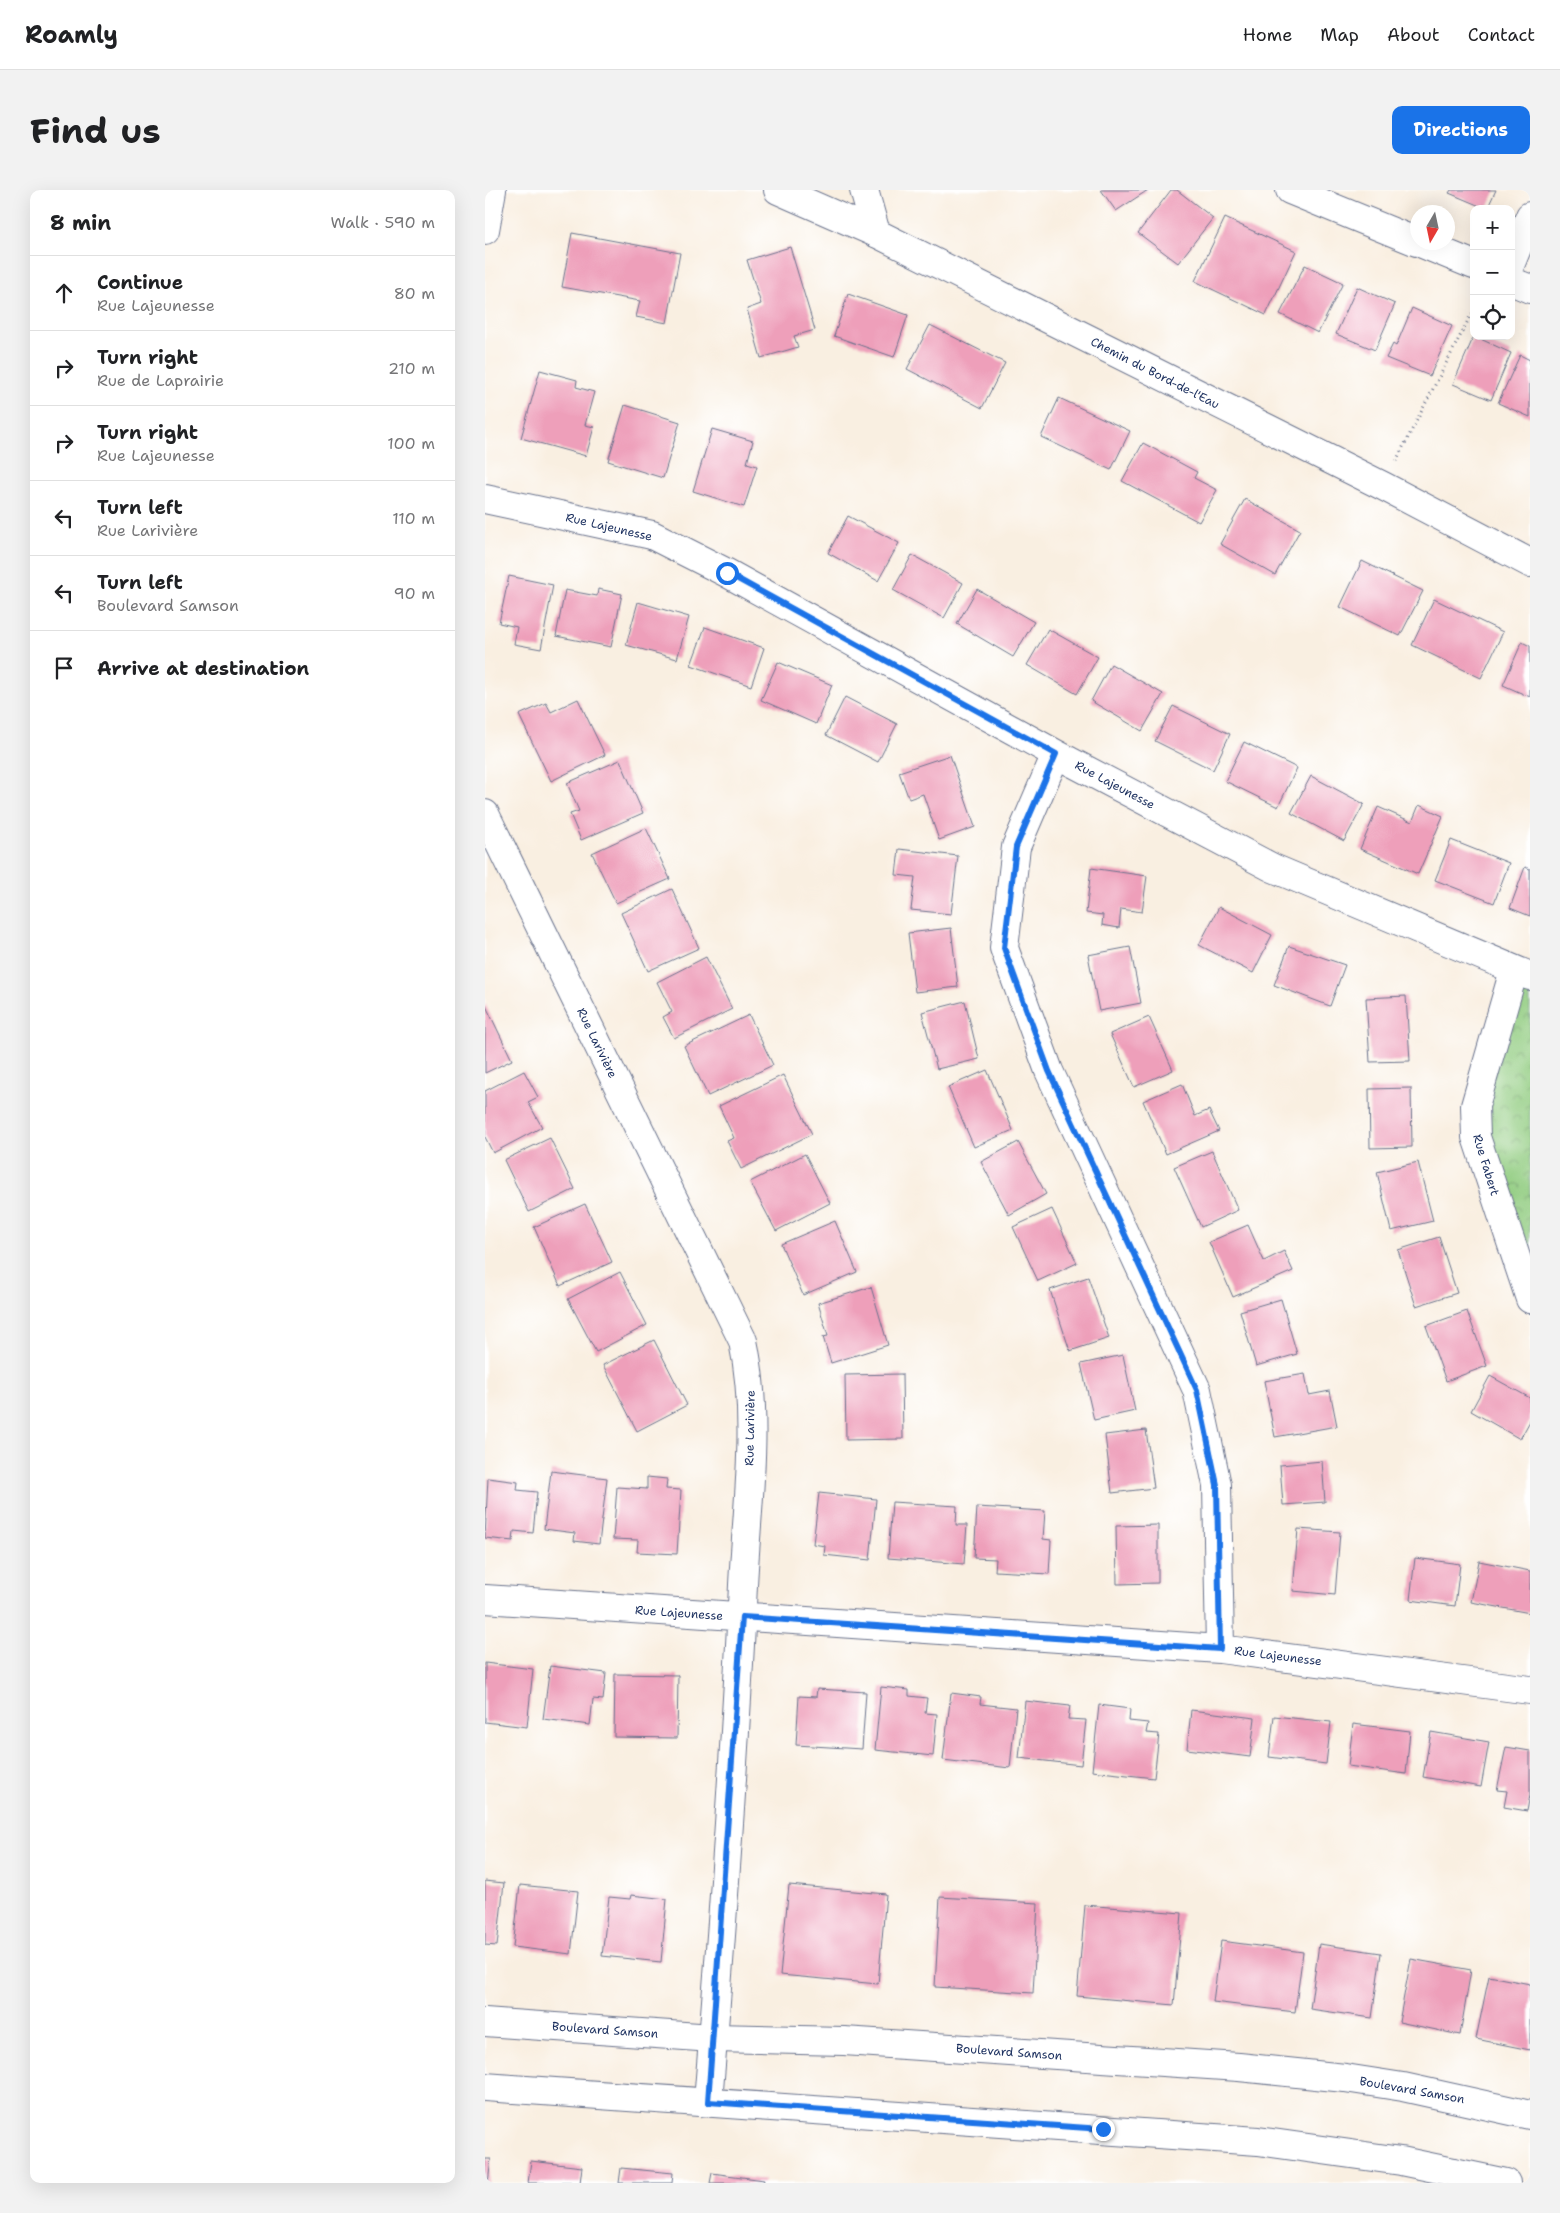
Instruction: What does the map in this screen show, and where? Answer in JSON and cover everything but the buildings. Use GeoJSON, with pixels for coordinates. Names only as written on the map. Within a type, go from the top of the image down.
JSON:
{"type":"FeatureCollection","features":[{"type":"Feature","properties":{"kind":"street"},"geometry":{"type":"LineString","coordinates":[[485,230],[492,190]]}},
{"type":"Feature","properties":{"kind":"street","name":"Chemin du Bord-de-l'Eau"},"geometry":{"type":"LineString","coordinates":[[778,190],[876,233],[1383,486],[1530,563]]}},
{"type":"Feature","properties":{"kind":"street"},"geometry":{"type":"LineString","coordinates":[[864,190],[876,233]]}},
{"type":"Feature","properties":{"kind":"street"},"geometry":{"type":"LineString","coordinates":[[1291,190],[1410,239]]}},
{"type":"Feature","properties":{"kind":"street"},"geometry":{"type":"LineString","coordinates":[[1515,253],[1530,216]]}},
{"type":"Feature","properties":{"kind":"street"},"geometry":{"type":"LineString","coordinates":[[1437,250],[1470,263]]}},
{"type":"Feature","properties":{"kind":"street"},"geometry":{"type":"LineString","coordinates":[[1515,283],[1530,289]]}},
{"type":"Feature","properties":{"kind":"street","name":"Rue Lajeunesse"},"geometry":{"type":"LineString","coordinates":[[485,500],[652,535],[727,573],[1056,754],[1273,868],[1522,973]]}},
{"type":"Feature","properties":{"kind":"street"},"geometry":{"type":"LineString","coordinates":[[1056,754],[1016,847],[1004,948],[1049,1071],[1197,1390],[1217,1485],[1220,1649]]}},
{"type":"Feature","properties":{"kind":"street","name":"Rue Larivière"},"geometry":{"type":"LineString","coordinates":[[485,814],[743,1341],[751,1376],[752,1412],[742,1617],[708,2102]]}},
{"type":"Feature","properties":{"kind":"street","name":"Rue Fabert"},"geometry":{"type":"LineString","coordinates":[[1522,973],[1475,1106],[1476,1137],[1530,1299]]}},
{"type":"Feature","properties":{"kind":"street","name":"Rue Lajeunesse"},"geometry":{"type":"LineString","coordinates":[[485,1599],[1220,1649],[1530,1690]]}},
{"type":"Feature","properties":{"kind":"street","name":"Boulevard Samson"},"geometry":{"type":"LineString","coordinates":[[485,2022],[713,2038],[844,2041],[1255,2068],[1345,2078],[1403,2087],[1530,2115]]}},
{"type":"Feature","properties":{"kind":"street"},"geometry":{"type":"LineString","coordinates":[[485,2087],[1257,2141],[1401,2161],[1506,2183]]}},
{"type":"Feature","properties":{"kind":"path"},"geometry":{"type":"LineString","coordinates":[[1383,486],[1470,317]]}},
{"type":"Feature","properties":{"kind":"green space"},"geometry":{"type":"Polygon","coordinates":[[[1514,970],[1530,976],[1530,1299],[1476,1137],[1514,970]]]}},
{"type":"Feature","properties":{"kind":"route"},"geometry":{"type":"LineString","coordinates":[[727,573],[1056,754],[1016,847],[1004,948],[1049,1071],[1197,1390],[1217,1485],[1220,1649],[742,1617],[708,2102],[1103,2129]]}}]}
